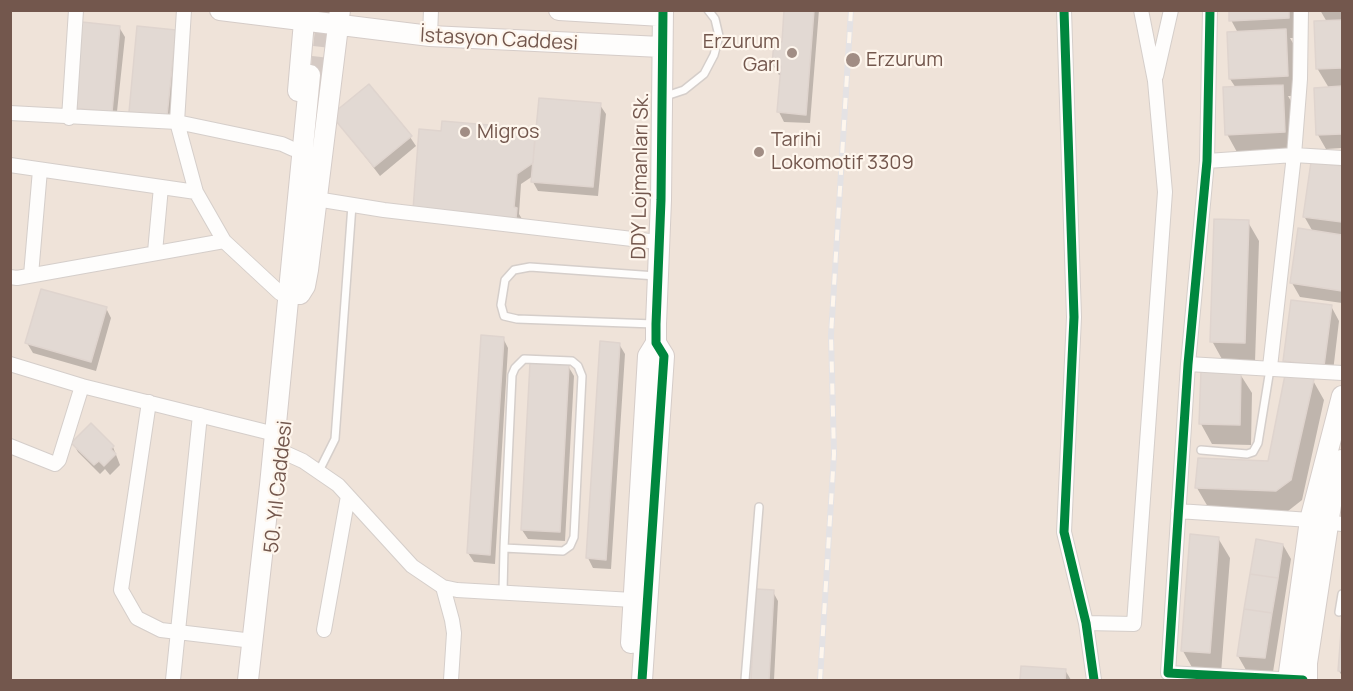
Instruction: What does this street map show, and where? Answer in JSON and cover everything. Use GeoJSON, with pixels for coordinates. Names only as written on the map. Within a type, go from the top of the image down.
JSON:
{"type":"FeatureCollection","features":[{"type":"Feature","properties":{"kind":"main road","name":"İstasyon Caddesi"},"geometry":{"type":"LineString","coordinates":[[220,10],[339,19],[430,36],[661,47]]}},
{"type":"Feature","properties":{"kind":"main road","name":"İstasyon Caddesi"},"geometry":{"type":"LineString","coordinates":[[559,10],[662,13]]}},
{"type":"Feature","properties":{"kind":"main road","name":"DDY Lojmanları Sk."},"geometry":{"type":"LineString","coordinates":[[656,334],[661,200],[662,13]]}},
{"type":"Feature","properties":{"kind":"main road","name":"50. Yıl Caddesi"},"geometry":{"type":"LineString","coordinates":[[286,319],[280,293],[304,16]]}},
{"type":"Feature","properties":{"kind":"main road","name":"50. Yıl Caddesi"},"geometry":{"type":"LineString","coordinates":[[300,294],[305,286],[308,270],[339,19]]}},
{"type":"Feature","properties":{"kind":"main road","name":"50. Yıl Caddesi"},"geometry":{"type":"LineString","coordinates":[[248,681],[286,319],[315,76],[313,135],[300,294],[257,681]]}},
{"type":"Feature","properties":{"kind":"main road"},"geometry":{"type":"LineString","coordinates":[[629,681],[648,356],[656,334]]}},
{"type":"Feature","properties":{"kind":"main road"},"geometry":{"type":"LineString","coordinates":[[642,681],[664,356],[656,334]]}},
{"type":"Feature","properties":{"kind":"main road"},"geometry":{"type":"LineString","coordinates":[[1328,513],[1342,396]]}},
{"type":"Feature","properties":{"kind":"main road"},"geometry":{"type":"LineString","coordinates":[[1296,680],[1328,513],[1342,460]]}},
{"type":"Feature","properties":{"kind":"street"},"geometry":{"type":"LineString","coordinates":[[69,118],[76,10]]}},
{"type":"Feature","properties":{"kind":"street"},"geometry":{"type":"LineString","coordinates":[[184,10],[177,122],[196,192],[224,241],[280,293]]}},
{"type":"Feature","properties":{"kind":"street"},"geometry":{"type":"LineString","coordinates":[[430,36],[431,10]]}},
{"type":"Feature","properties":{"kind":"street"},"geometry":{"type":"LineString","coordinates":[[1064,10],[1074,317],[1064,532],[1086,623],[1094,681]]}},
{"type":"Feature","properties":{"kind":"street"},"geometry":{"type":"LineString","coordinates":[[1086,623],[1134,624],[1165,192],[1155,81],[1142,10]]}},
{"type":"Feature","properties":{"kind":"street"},"geometry":{"type":"LineString","coordinates":[[1155,81],[1171,10]]}},
{"type":"Feature","properties":{"kind":"street"},"geometry":{"type":"LineString","coordinates":[[1210,10],[1207,161],[1188,364],[1168,677],[1296,680]]}},
{"type":"Feature","properties":{"kind":"street"},"geometry":{"type":"LineString","coordinates":[[1270,367],[1294,155],[1300,78],[1301,10]]}},
{"type":"Feature","properties":{"kind":"street"},"geometry":{"type":"LineString","coordinates":[[10,113],[69,118],[177,122],[282,144],[293,149]]}},
{"type":"Feature","properties":{"kind":"street"},"geometry":{"type":"LineString","coordinates":[[1207,161],[1294,155],[1342,158]]}},
{"type":"Feature","properties":{"kind":"street"},"geometry":{"type":"LineString","coordinates":[[10,165],[196,192]]}},
{"type":"Feature","properties":{"kind":"street"},"geometry":{"type":"LineString","coordinates":[[40,170],[17,280],[155,252],[224,241]]}},
{"type":"Feature","properties":{"kind":"street"},"geometry":{"type":"LineString","coordinates":[[155,252],[161,187]]}},
{"type":"Feature","properties":{"kind":"street"},"geometry":{"type":"LineString","coordinates":[[316,199],[384,210],[658,242]]}},
{"type":"Feature","properties":{"kind":"street"},"geometry":{"type":"LineString","coordinates":[[10,364],[82,386],[275,434]]}},
{"type":"Feature","properties":{"kind":"street"},"geometry":{"type":"LineString","coordinates":[[1188,364],[1342,373]]}},
{"type":"Feature","properties":{"kind":"street"},"geometry":{"type":"LineString","coordinates":[[10,446],[55,464],[59,460],[82,386]]}},
{"type":"Feature","properties":{"kind":"street"},"geometry":{"type":"LineString","coordinates":[[149,402],[121,590],[137,618],[161,630],[253,641]]}},
{"type":"Feature","properties":{"kind":"street"},"geometry":{"type":"LineString","coordinates":[[173,681],[200,415]]}},
{"type":"Feature","properties":{"kind":"street"},"geometry":{"type":"LineString","coordinates":[[283,452],[303,461],[338,485],[412,566],[443,587],[457,590],[633,600]]}},
{"type":"Feature","properties":{"kind":"street"},"geometry":{"type":"LineString","coordinates":[[324,630],[348,496]]}},
{"type":"Feature","properties":{"kind":"street"},"geometry":{"type":"LineString","coordinates":[[1178,511],[1328,513]]}},
{"type":"Feature","properties":{"kind":"street"},"geometry":{"type":"LineString","coordinates":[[443,587],[454,633],[451,681]]}},
{"type":"Feature","properties":{"kind":"lane"},"geometry":{"type":"LineString","coordinates":[[661,98],[684,90],[704,74],[714,55],[719,36],[715,19],[708,10]]}},
{"type":"Feature","properties":{"kind":"lane"},"geometry":{"type":"LineString","coordinates":[[319,471],[335,439],[352,205]]}},
{"type":"Feature","properties":{"kind":"lane"},"geometry":{"type":"LineString","coordinates":[[656,334],[517,320],[504,316],[501,305],[505,280],[514,270],[530,267],[657,276]]}},
{"type":"Feature","properties":{"kind":"lane"},"geometry":{"type":"LineString","coordinates":[[503,592],[504,548],[512,375],[524,359],[572,361],[578,366],[582,376],[574,537],[570,546],[563,551],[504,548]]}},
{"type":"Feature","properties":{"kind":"lane"},"geometry":{"type":"LineString","coordinates":[[1200,450],[1247,454],[1253,452],[1258,443],[1270,367]]}},
{"type":"Feature","properties":{"kind":"lane"},"geometry":{"type":"LineString","coordinates":[[745,681],[759,507]]}},
{"type":"Feature","properties":{"kind":"lane"},"geometry":{"type":"LineString","coordinates":[[1340,612],[1342,594]]}},
{"type":"Feature","properties":{"kind":"shaded area","name":"Erzurum"},"geometry":{"type":"Polygon","coordinates":[[[11,11],[1342,11],[1342,680],[11,680],[11,11]]]}},
{"type":"Feature","properties":{"kind":"building","name":"Erzurum Garı"},"geometry":{"type":"Polygon","coordinates":[[[784,10],[814,10],[806,115],[777,112],[781,66],[772,65],[774,41],[782,42],[784,10]]]}},
{"type":"Feature","properties":{"kind":"building"},"geometry":{"type":"Polygon","coordinates":[[[1229,10],[1289,10],[1289,18],[1229,21],[1229,10]]]}},
{"type":"Feature","properties":{"kind":"building"},"geometry":{"type":"Polygon","coordinates":[[[1342,20],[1342,68],[1316,69],[1314,21],[1342,20]]]}},
{"type":"Feature","properties":{"kind":"building"},"geometry":{"type":"Polygon","coordinates":[[[82,22],[120,26],[112,112],[73,108],[82,22]]]}},
{"type":"Feature","properties":{"kind":"building"},"geometry":{"type":"Polygon","coordinates":[[[137,26],[176,30],[167,116],[129,112],[137,26]]]}},
{"type":"Feature","properties":{"kind":"building"},"geometry":{"type":"Polygon","coordinates":[[[1286,29],[1288,76],[1229,79],[1227,32],[1286,29]]]}},
{"type":"Feature","properties":{"kind":"building"},"geometry":{"type":"Polygon","coordinates":[[[369,84],[412,136],[374,167],[331,115],[369,84]]]}},
{"type":"Feature","properties":{"kind":"building"},"geometry":{"type":"Polygon","coordinates":[[[1283,85],[1285,132],[1225,135],[1223,87],[1283,85]]]}},
{"type":"Feature","properties":{"kind":"building"},"geometry":{"type":"Polygon","coordinates":[[[1342,86],[1342,134],[1316,135],[1314,88],[1342,86]]]}},
{"type":"Feature","properties":{"kind":"building"},"geometry":{"type":"Polygon","coordinates":[[[539,98],[601,103],[593,187],[531,182],[539,98]]]}},
{"type":"Feature","properties":{"kind":"building"},"geometry":{"type":"Polygon","coordinates":[[[442,121],[489,125],[488,131],[535,135],[533,163],[517,174],[514,207],[517,208],[516,218],[413,210],[419,129],[441,131],[442,121]]]}},
{"type":"Feature","properties":{"kind":"building"},"geometry":{"type":"Polygon","coordinates":[[[1311,162],[1342,166],[1342,222],[1303,217],[1311,162]]]}},
{"type":"Feature","properties":{"kind":"building"},"geometry":{"type":"Polygon","coordinates":[[[1214,219],[1249,220],[1245,343],[1210,342],[1214,219]]]}},
{"type":"Feature","properties":{"kind":"building"},"geometry":{"type":"Polygon","coordinates":[[[1298,228],[1342,235],[1342,291],[1290,283],[1298,228]]]}},
{"type":"Feature","properties":{"kind":"building"},"geometry":{"type":"Polygon","coordinates":[[[41,289],[107,307],[91,362],[25,343],[41,289]]]}},
{"type":"Feature","properties":{"kind":"building"},"geometry":{"type":"Polygon","coordinates":[[[1291,300],[1332,305],[1324,366],[1283,361],[1291,300]]]}},
{"type":"Feature","properties":{"kind":"building"},"geometry":{"type":"Polygon","coordinates":[[[481,335],[504,337],[490,555],[467,553],[481,335]]]}},
{"type":"Feature","properties":{"kind":"building"},"geometry":{"type":"Polygon","coordinates":[[[600,341],[620,343],[606,560],[586,558],[600,341]]]}},
{"type":"Feature","properties":{"kind":"building"},"geometry":{"type":"Polygon","coordinates":[[[530,363],[569,365],[560,532],[521,530],[530,363]]]}},
{"type":"Feature","properties":{"kind":"building"},"geometry":{"type":"Polygon","coordinates":[[[1201,371],[1241,372],[1240,425],[1199,424],[1201,371]]]}},
{"type":"Feature","properties":{"kind":"building"},"geometry":{"type":"Polygon","coordinates":[[[1285,375],[1314,379],[1291,480],[1276,491],[1195,488],[1198,458],[1268,461],[1285,375]]]}},
{"type":"Feature","properties":{"kind":"building"},"geometry":{"type":"Polygon","coordinates":[[[91,423],[114,446],[111,449],[116,454],[104,466],[99,461],[94,465],[71,443],[91,423]]]}},
{"type":"Feature","properties":{"kind":"building"},"geometry":{"type":"Polygon","coordinates":[[[1190,534],[1219,537],[1210,653],[1181,651],[1190,534]]]}},
{"type":"Feature","properties":{"kind":"building"},"geometry":{"type":"Polygon","coordinates":[[[1256,539],[1283,544],[1278,578],[1250,574],[1256,539]]]}},
{"type":"Feature","properties":{"kind":"building"},"geometry":{"type":"Polygon","coordinates":[[[1250,574],[1278,578],[1272,613],[1244,609],[1250,574]]]}},
{"type":"Feature","properties":{"kind":"building"},"geometry":{"type":"Polygon","coordinates":[[[756,589],[774,590],[769,680],[751,680],[756,589]]]}},
{"type":"Feature","properties":{"kind":"building"},"geometry":{"type":"Polygon","coordinates":[[[1244,609],[1272,613],[1265,658],[1237,656],[1244,609]]]}},
{"type":"Feature","properties":{"kind":"building"},"geometry":{"type":"Polygon","coordinates":[[[1342,619],[1342,671],[1338,671],[1342,619]]]}},
{"type":"Feature","properties":{"kind":"building"},"geometry":{"type":"Polygon","coordinates":[[[1021,666],[1066,669],[1065,680],[1020,680],[1021,666]]]}},
{"type":"Feature","properties":{"kind":"tunnel"},"geometry":{"type":"LineString","coordinates":[[320,77],[327,10]]}},
{"type":"Feature","properties":{"kind":"railway"},"geometry":{"type":"LineString","coordinates":[[820,680],[834,454],[831,335],[851,10]]}},
{"type":"Feature","properties":{"kind":"cycle path"},"geometry":{"type":"LineString","coordinates":[[642,680],[664,356],[656,343],[661,200],[663,10]]}},
{"type":"Feature","properties":{"kind":"cycle path"},"geometry":{"type":"LineString","coordinates":[[1064,10],[1074,317],[1064,532],[1086,623],[1094,680]]}},
{"type":"Feature","properties":{"kind":"cycle path"},"geometry":{"type":"LineString","coordinates":[[1210,10],[1207,161],[1188,364],[1168,673],[1303,680]]}},
{"type":"Feature","properties":{"kind":"place","name":"Erzurum Garı"},"geometry":{"type":"Point","coordinates":[792,53]}},
{"type":"Feature","properties":{"kind":"place","name":"Erzurum"},"geometry":{"type":"Point","coordinates":[853,60]}},
{"type":"Feature","properties":{"kind":"place","name":"Migros"},"geometry":{"type":"Point","coordinates":[465,132]}},
{"type":"Feature","properties":{"kind":"place","name":"Tarihi Lokomotif 3309"},"geometry":{"type":"Point","coordinates":[759,152]}}]}
